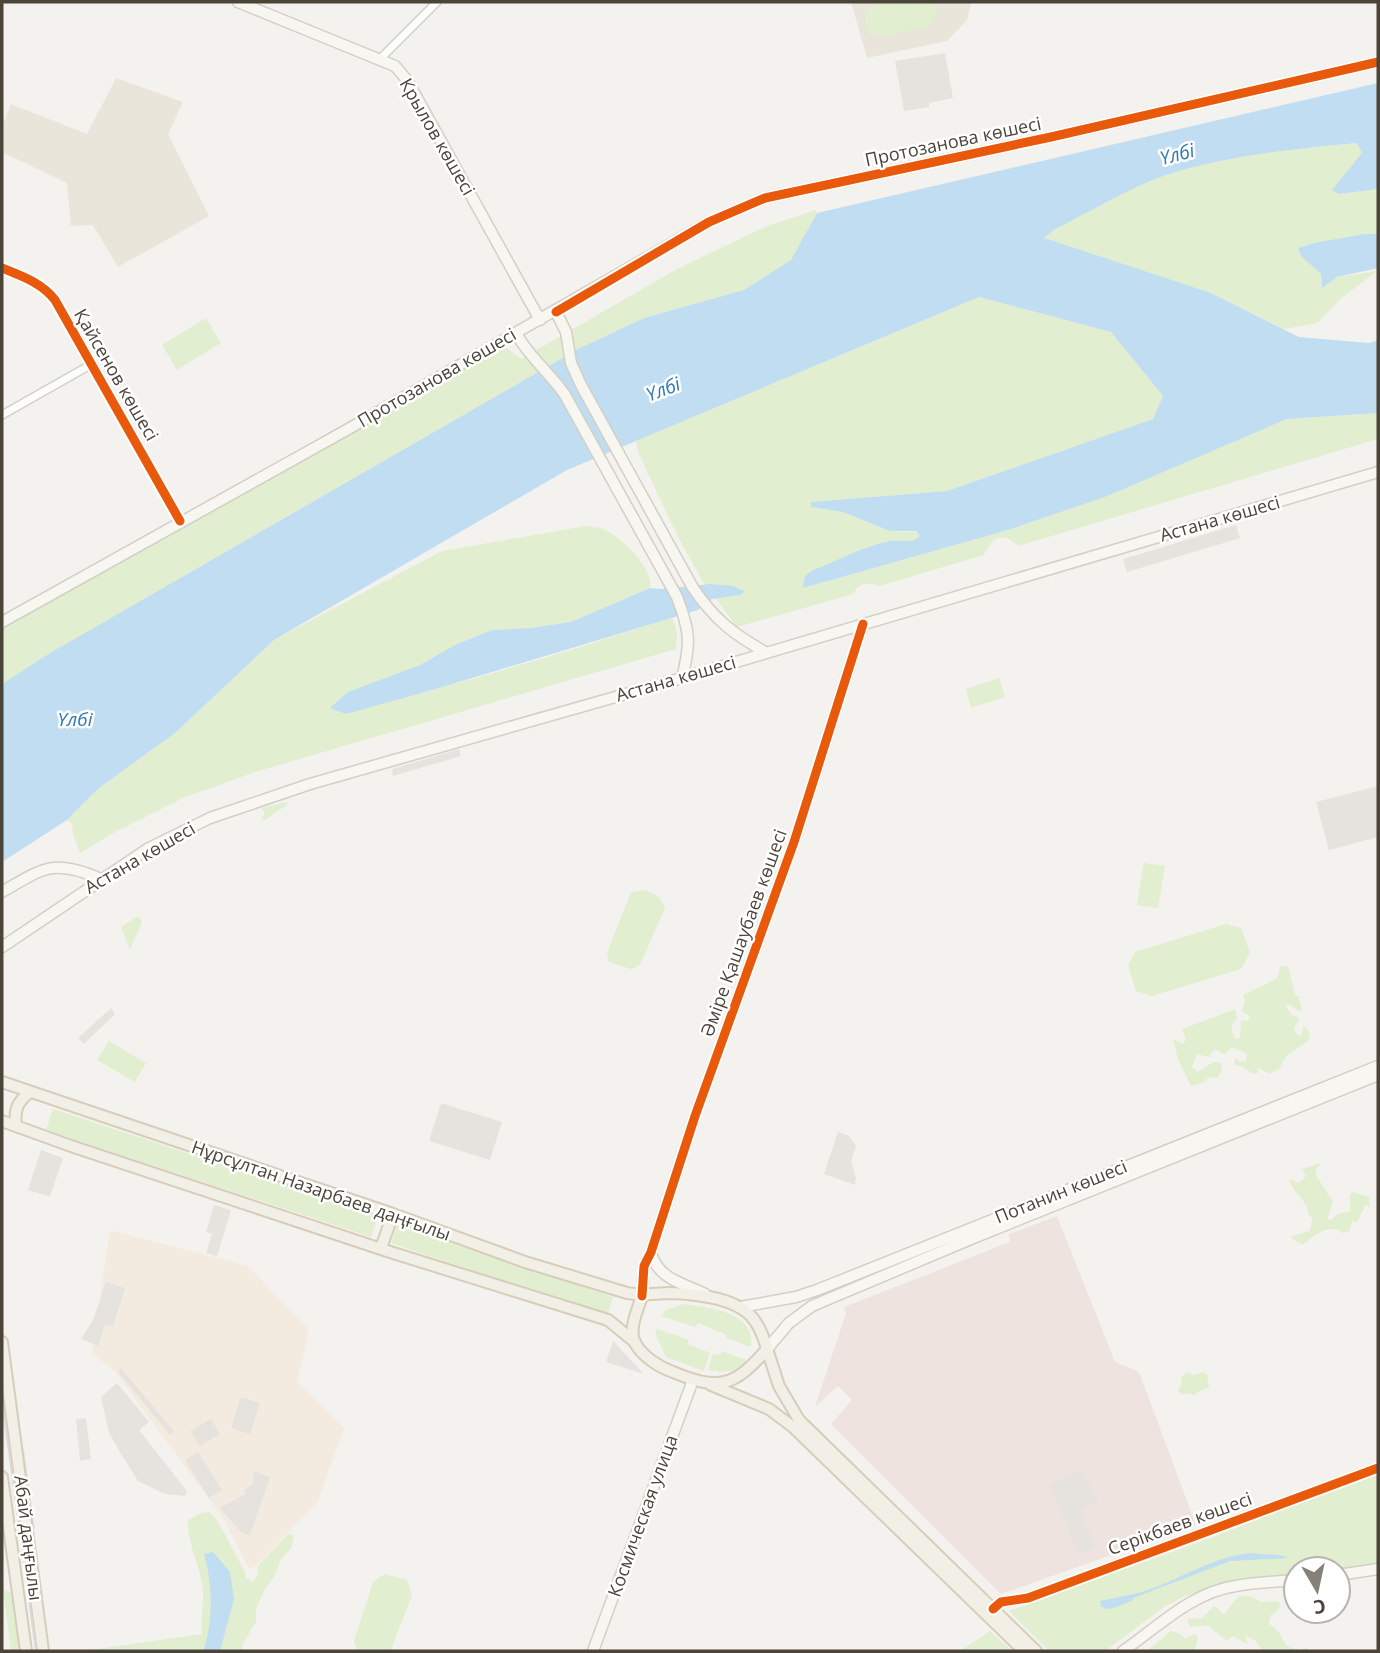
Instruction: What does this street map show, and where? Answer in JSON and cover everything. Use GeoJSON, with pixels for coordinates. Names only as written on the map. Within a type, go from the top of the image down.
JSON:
{"type":"FeatureCollection","features":[{"type":"Feature","properties":{"kind":"main road","name":"Крылов көшесі"},"geometry":{"type":"LineString","coordinates":[[238,2],[381,58],[395,66],[407,80],[540,320]]}},
{"type":"Feature","properties":{"kind":"main road","name":"Протозанова көшесі"},"geometry":{"type":"LineString","coordinates":[[2,622],[556,312],[709,222],[765,198],[1064,134],[1378,62]]}},
{"type":"Feature","properties":{"kind":"main road"},"geometry":{"type":"LineString","coordinates":[[556,312],[566,332],[571,363],[581,385],[699,597],[732,633],[767,653]]}},
{"type":"Feature","properties":{"kind":"main road"},"geometry":{"type":"LineString","coordinates":[[516,333],[528,351],[552,375],[565,395],[670,585],[684,615],[690,648],[682,678]]}},
{"type":"Feature","properties":{"kind":"main road","name":"Астана көшесі"},"geometry":{"type":"LineString","coordinates":[[2,947],[101,878],[149,848],[205,820],[310,784],[682,678],[1378,472]]}},
{"type":"Feature","properties":{"kind":"main road","name":"Әміре Қашаубаев көшесі"},"geometry":{"type":"LineString","coordinates":[[642,1296],[644,1266],[652,1252],[695,1116],[797,831],[863,624]]}},
{"type":"Feature","properties":{"kind":"main road"},"geometry":{"type":"LineString","coordinates":[[2,892],[38,871],[51,867],[63,866],[82,870],[101,878]]}},
{"type":"Feature","properties":{"kind":"main road","name":"Потанин көшесі"},"geometry":{"type":"LineString","coordinates":[[741,1307],[796,1297],[817,1290],[1378,1066]]}},
{"type":"Feature","properties":{"kind":"main road","name":"Потанин көшесі"},"geometry":{"type":"LineString","coordinates":[[767,1349],[789,1323],[812,1306],[1378,1075]]}},
{"type":"Feature","properties":{"kind":"main road","name":"Нұрсұлтан Назарбаев даңғылы"},"geometry":{"type":"LineString","coordinates":[[2,1082],[393,1214],[525,1262],[627,1293],[642,1296],[672,1293],[715,1299],[741,1307],[757,1325],[779,1386],[799,1420],[996,1616],[1024,1651]]}},
{"type":"Feature","properties":{"kind":"main road"},"geometry":{"type":"LineString","coordinates":[[16,1126],[14,1113],[17,1105],[30,1092]]}},
{"type":"Feature","properties":{"kind":"main road","name":"Нұрсұлтан Назарбаев даңғылы"},"geometry":{"type":"LineString","coordinates":[[2,1121],[381,1248],[608,1320],[661,1367],[769,1409],[793,1427],[1036,1651]]}},
{"type":"Feature","properties":{"kind":"main road"},"geometry":{"type":"LineString","coordinates":[[381,1248],[393,1214]]}},
{"type":"Feature","properties":{"kind":"main road"},"geometry":{"type":"LineString","coordinates":[[652,1252],[654,1263],[661,1272],[715,1299]]}},
{"type":"Feature","properties":{"kind":"main road"},"geometry":{"type":"LineString","coordinates":[[635,1342],[633,1330],[642,1296]]}},
{"type":"Feature","properties":{"kind":"main road","name":"Абай даңғылы"},"geometry":{"type":"LineString","coordinates":[[2,1342],[43,1651]]}},
{"type":"Feature","properties":{"kind":"main road"},"geometry":{"type":"LineString","coordinates":[[710,1385],[743,1374],[767,1349]]}},
{"type":"Feature","properties":{"kind":"main road","name":"Космическая улица"},"geometry":{"type":"LineString","coordinates":[[593,1651],[693,1380]]}},
{"type":"Feature","properties":{"kind":"main road","name":"Серікбаев көшесі"},"geometry":{"type":"LineString","coordinates":[[996,1616],[1001,1602],[1028,1598],[1378,1468]]}},
{"type":"Feature","properties":{"kind":"main road","name":"Абай даңғылы"},"geometry":{"type":"LineString","coordinates":[[2,1477],[26,1651]]}},
{"type":"Feature","properties":{"kind":"main road"},"geometry":{"type":"LineString","coordinates":[[1352,1573],[1378,1569]]}},
{"type":"Feature","properties":{"kind":"main road"},"geometry":{"type":"LineString","coordinates":[[1123,1651],[1160,1622],[1208,1594],[1234,1586],[1282,1581]]}},
{"type":"Feature","properties":{"kind":"main road"},"geometry":{"type":"LineString","coordinates":[[1129,1651],[1136,1642]]}},
{"type":"Feature","properties":{"kind":"street"},"geometry":{"type":"LineString","coordinates":[[381,58],[437,2]]}},
{"type":"Feature","properties":{"kind":"street","name":"Қайсенов көшесі"},"geometry":{"type":"LineString","coordinates":[[2,268],[47,290],[92,364],[180,522]]}},
{"type":"Feature","properties":{"kind":"street"},"geometry":{"type":"LineString","coordinates":[[2,415],[92,364]]}},
{"type":"Feature","properties":{"kind":"shaded area"},"geometry":{"type":"Polygon","coordinates":[[[851,2],[971,2],[967,20],[947,41],[867,58],[851,2]]]}},
{"type":"Feature","properties":{"kind":"shaded area"},"geometry":{"type":"Polygon","coordinates":[[[945,53],[953,98],[929,103],[929,107],[904,111],[895,61],[945,53]]]}},
{"type":"Feature","properties":{"kind":"shaded area"},"geometry":{"type":"Polygon","coordinates":[[[116,78],[183,102],[168,134],[209,216],[118,267],[93,225],[71,226],[67,183],[2,152],[2,127],[11,104],[87,134],[116,78]]]}},
{"type":"Feature","properties":{"kind":"shaded area"},"geometry":{"type":"Polygon","coordinates":[[[1236,525],[1240,538],[1127,572],[1123,559],[1236,525]]]}},
{"type":"Feature","properties":{"kind":"shaded area"},"geometry":{"type":"Polygon","coordinates":[[[459,749],[461,756],[393,776],[392,769],[459,749]]]}},
{"type":"Feature","properties":{"kind":"shaded area"},"geometry":{"type":"Polygon","coordinates":[[[1378,786],[1378,837],[1329,850],[1316,802],[1378,786]]]}},
{"type":"Feature","properties":{"kind":"shaded area"},"geometry":{"type":"Polygon","coordinates":[[[111,1008],[115,1014],[84,1044],[78,1038],[111,1008]]]}},
{"type":"Feature","properties":{"kind":"shaded area"},"geometry":{"type":"Polygon","coordinates":[[[441,1103],[502,1122],[490,1160],[429,1141],[441,1103]]]}},
{"type":"Feature","properties":{"kind":"shaded area"},"geometry":{"type":"Polygon","coordinates":[[[838,1132],[849,1136],[856,1146],[851,1161],[856,1178],[855,1185],[824,1174],[838,1132]]]}},
{"type":"Feature","properties":{"kind":"shaded area"},"geometry":{"type":"Polygon","coordinates":[[[41,1150],[63,1158],[50,1197],[28,1190],[41,1150]]]}},
{"type":"Feature","properties":{"kind":"shaded area"},"geometry":{"type":"Polygon","coordinates":[[[214,1205],[231,1210],[217,1256],[206,1253],[212,1234],[206,1232],[214,1205]]]}},
{"type":"Feature","properties":{"kind":"shaded area"},"geometry":{"type":"Polygon","coordinates":[[[1057,1216],[1115,1362],[1139,1372],[1196,1525],[1001,1594],[831,1424],[852,1400],[838,1386],[815,1407],[846,1313],[844,1307],[1010,1242],[1009,1234],[1057,1216]]]}},
{"type":"Feature","properties":{"kind":"shaded area"},"geometry":{"type":"Polygon","coordinates":[[[110,1230],[248,1266],[309,1330],[297,1381],[344,1428],[318,1501],[256,1566],[249,1569],[222,1516],[115,1372],[92,1353],[110,1230]]]}},
{"type":"Feature","properties":{"kind":"shaded area"},"geometry":{"type":"Polygon","coordinates":[[[106,1282],[125,1288],[113,1326],[105,1325],[98,1346],[81,1339],[93,1320],[106,1282]]]}},
{"type":"Feature","properties":{"kind":"shaded area"},"geometry":{"type":"Polygon","coordinates":[[[613,1341],[644,1374],[606,1362],[613,1341]]]}},
{"type":"Feature","properties":{"kind":"shaded area"},"geometry":{"type":"Polygon","coordinates":[[[121,1368],[174,1431],[170,1435],[118,1372],[121,1368]]]}},
{"type":"Feature","properties":{"kind":"shaded area"},"geometry":{"type":"Polygon","coordinates":[[[117,1383],[149,1422],[139,1430],[187,1491],[185,1496],[165,1494],[138,1481],[120,1452],[109,1433],[101,1397],[117,1383]]]}},
{"type":"Feature","properties":{"kind":"shaded area"},"geometry":{"type":"Polygon","coordinates":[[[241,1397],[260,1403],[250,1434],[231,1428],[241,1397]]]}},
{"type":"Feature","properties":{"kind":"shaded area"},"geometry":{"type":"Polygon","coordinates":[[[86,1418],[91,1459],[80,1461],[76,1419],[86,1418]]]}},
{"type":"Feature","properties":{"kind":"shaded area"},"geometry":{"type":"Polygon","coordinates":[[[211,1419],[220,1434],[200,1446],[190,1431],[211,1419]]]}},
{"type":"Feature","properties":{"kind":"shaded area"},"geometry":{"type":"Polygon","coordinates":[[[24,1449],[35,1528],[27,1530],[17,1450],[24,1449]]]}},
{"type":"Feature","properties":{"kind":"shaded area"},"geometry":{"type":"Polygon","coordinates":[[[198,1452],[222,1490],[209,1498],[185,1460],[198,1452]]]}},
{"type":"Feature","properties":{"kind":"shaded area"},"geometry":{"type":"Polygon","coordinates":[[[1083,1470],[1098,1501],[1081,1511],[1095,1547],[1078,1554],[1050,1484],[1083,1470]]]}},
{"type":"Feature","properties":{"kind":"shaded area"},"geometry":{"type":"Polygon","coordinates":[[[254,1471],[270,1477],[250,1536],[241,1532],[220,1508],[245,1494],[244,1490],[252,1485],[254,1471]]]}},
{"type":"Feature","properties":{"kind":"green space"},"geometry":{"type":"Polygon","coordinates":[[[890,2],[934,2],[937,15],[929,26],[882,36],[871,35],[865,21],[869,7],[890,2]]]}},
{"type":"Feature","properties":{"kind":"green space"},"geometry":{"type":"Polygon","coordinates":[[[1357,143],[1362,153],[1339,194],[1378,189],[1378,234],[1314,243],[1298,248],[1301,256],[1321,274],[1322,287],[1337,277],[1377,271],[1339,300],[1318,323],[1284,329],[1211,293],[1043,239],[1054,230],[1109,201],[1166,175],[1237,158],[1357,143]]]}},
{"type":"Feature","properties":{"kind":"green space"},"geometry":{"type":"Polygon","coordinates":[[[816,210],[817,213],[791,260],[744,290],[644,318],[580,348],[50,653],[2,684],[2,629],[504,346],[521,359],[677,269],[767,226],[816,210]]]}},
{"type":"Feature","properties":{"kind":"green space"},"geometry":{"type":"Polygon","coordinates":[[[979,297],[1111,332],[1163,396],[1153,419],[947,491],[811,502],[811,507],[843,512],[890,531],[916,532],[921,536],[914,540],[890,541],[866,548],[844,559],[804,588],[1008,530],[1105,497],[1287,419],[1378,413],[1378,439],[1018,546],[1013,541],[998,538],[990,544],[984,555],[879,586],[864,584],[853,594],[737,627],[702,580],[677,535],[638,452],[636,441],[979,297]]]}},
{"type":"Feature","properties":{"kind":"green space"},"geometry":{"type":"Polygon","coordinates":[[[206,318],[221,343],[177,370],[162,345],[206,318]]]}},
{"type":"Feature","properties":{"kind":"green space"},"geometry":{"type":"Polygon","coordinates":[[[586,526],[603,529],[627,545],[647,571],[650,588],[571,622],[492,630],[455,645],[420,665],[348,692],[331,708],[346,713],[551,656],[672,617],[677,633],[676,649],[255,772],[183,798],[80,853],[72,823],[67,820],[99,788],[175,733],[274,640],[442,551],[586,526]]]}},
{"type":"Feature","properties":{"kind":"green space"},"geometry":{"type":"Polygon","coordinates":[[[999,678],[1005,697],[971,708],[966,689],[999,678]]]}},
{"type":"Feature","properties":{"kind":"green space"},"geometry":{"type":"Polygon","coordinates":[[[286,802],[288,804],[265,820],[261,819],[265,814],[262,808],[286,802]]]}},
{"type":"Feature","properties":{"kind":"green space"},"geometry":{"type":"Polygon","coordinates":[[[1144,863],[1165,866],[1158,908],[1137,905],[1144,863]]]}},
{"type":"Feature","properties":{"kind":"green space"},"geometry":{"type":"Polygon","coordinates":[[[645,890],[659,897],[665,908],[640,965],[631,969],[609,962],[607,953],[631,892],[645,890]]]}},
{"type":"Feature","properties":{"kind":"green space"},"geometry":{"type":"Polygon","coordinates":[[[138,916],[142,922],[130,949],[121,927],[138,916]]]}},
{"type":"Feature","properties":{"kind":"green space"},"geometry":{"type":"Polygon","coordinates":[[[1226,924],[1241,928],[1250,953],[1241,969],[1152,996],[1136,991],[1128,965],[1135,952],[1226,924]]]}},
{"type":"Feature","properties":{"kind":"green space"},"geometry":{"type":"Polygon","coordinates":[[[1288,966],[1295,995],[1298,996],[1302,1009],[1299,1011],[1288,1004],[1286,1007],[1292,1015],[1300,1019],[1294,1028],[1296,1034],[1302,1036],[1303,1026],[1308,1030],[1310,1037],[1307,1042],[1287,1055],[1279,1069],[1269,1074],[1259,1068],[1257,1070],[1260,1072],[1253,1074],[1242,1066],[1237,1066],[1234,1063],[1235,1058],[1241,1062],[1246,1061],[1247,1054],[1231,1047],[1225,1055],[1214,1049],[1209,1057],[1197,1054],[1192,1067],[1198,1072],[1213,1062],[1221,1063],[1222,1069],[1218,1078],[1208,1077],[1205,1082],[1191,1086],[1178,1059],[1173,1039],[1182,1044],[1186,1040],[1182,1029],[1235,1009],[1237,1018],[1231,1027],[1235,1038],[1240,1038],[1241,1020],[1248,1021],[1250,1016],[1241,1011],[1245,1002],[1243,995],[1278,978],[1280,967],[1288,966]]]}},
{"type":"Feature","properties":{"kind":"green space"},"geometry":{"type":"Polygon","coordinates":[[[109,1041],[146,1063],[135,1082],[97,1060],[109,1041]]]}},
{"type":"Feature","properties":{"kind":"green space"},"geometry":{"type":"Polygon","coordinates":[[[53,1109],[378,1216],[371,1237],[46,1130],[53,1109]]]}},
{"type":"Feature","properties":{"kind":"green space"},"geometry":{"type":"Polygon","coordinates":[[[1321,1163],[1316,1175],[1333,1202],[1327,1219],[1332,1220],[1337,1214],[1350,1211],[1350,1195],[1353,1192],[1369,1197],[1370,1207],[1366,1205],[1357,1222],[1352,1221],[1349,1231],[1342,1233],[1326,1229],[1302,1245],[1290,1237],[1309,1231],[1313,1219],[1289,1179],[1299,1183],[1306,1176],[1302,1169],[1321,1163]]]}},
{"type":"Feature","properties":{"kind":"green space"},"geometry":{"type":"Polygon","coordinates":[[[397,1225],[613,1297],[607,1316],[391,1243],[397,1225]]]}},
{"type":"Feature","properties":{"kind":"green space"},"geometry":{"type":"Polygon","coordinates":[[[684,1304],[718,1310],[739,1319],[751,1335],[751,1347],[726,1338],[727,1335],[698,1323],[695,1327],[661,1316],[666,1310],[684,1304]]]}},
{"type":"Feature","properties":{"kind":"green space"},"geometry":{"type":"Polygon","coordinates":[[[655,1328],[689,1340],[688,1344],[710,1353],[704,1371],[666,1357],[655,1328]]]}},
{"type":"Feature","properties":{"kind":"green space"},"geometry":{"type":"Polygon","coordinates":[[[722,1351],[746,1360],[729,1371],[708,1370],[713,1354],[720,1355],[722,1351]]]}},
{"type":"Feature","properties":{"kind":"green space"},"geometry":{"type":"Polygon","coordinates":[[[1187,1372],[1194,1375],[1202,1372],[1207,1374],[1209,1387],[1193,1395],[1181,1395],[1178,1390],[1182,1384],[1181,1377],[1187,1372]]]}},
{"type":"Feature","properties":{"kind":"green space"},"geometry":{"type":"Polygon","coordinates":[[[1378,1473],[1378,1563],[1352,1568],[1352,1555],[1282,1555],[1282,1575],[1246,1579],[1185,1596],[1164,1607],[1105,1651],[1049,1651],[1009,1611],[1197,1543],[1378,1473]]]}},
{"type":"Feature","properties":{"kind":"green space"},"geometry":{"type":"Polygon","coordinates":[[[209,1512],[216,1518],[246,1578],[253,1582],[258,1574],[258,1566],[287,1535],[294,1537],[291,1548],[281,1560],[256,1609],[256,1622],[242,1645],[243,1651],[83,1651],[202,1634],[203,1590],[188,1520],[209,1512]]]}},
{"type":"Feature","properties":{"kind":"green space"},"geometry":{"type":"Polygon","coordinates":[[[385,1574],[407,1580],[412,1595],[391,1650],[357,1651],[354,1641],[373,1582],[385,1574]]]}},
{"type":"Feature","properties":{"kind":"green space"},"geometry":{"type":"Polygon","coordinates":[[[3,1590],[12,1593],[20,1651],[11,1651],[3,1590]]]}},
{"type":"Feature","properties":{"kind":"green space"},"geometry":{"type":"Polygon","coordinates":[[[1239,1596],[1253,1597],[1261,1602],[1278,1601],[1281,1606],[1271,1614],[1269,1624],[1279,1632],[1286,1646],[1299,1650],[1307,1648],[1310,1651],[1262,1651],[1255,1640],[1246,1636],[1247,1644],[1233,1636],[1227,1641],[1207,1625],[1190,1627],[1187,1619],[1202,1618],[1214,1606],[1224,1614],[1239,1596]]]}},
{"type":"Feature","properties":{"kind":"green space"},"geometry":{"type":"Polygon","coordinates":[[[990,1631],[1012,1651],[960,1651],[990,1631]]]}},
{"type":"Feature","properties":{"kind":"green space"},"geometry":{"type":"Polygon","coordinates":[[[1171,1631],[1185,1639],[1195,1634],[1198,1638],[1195,1650],[1147,1651],[1171,1631]]]}},
{"type":"Feature","properties":{"kind":"water","name":"Үлбі"},"geometry":{"type":"Polygon","coordinates":[[[1378,83],[1378,189],[1339,194],[1332,190],[1362,153],[1357,143],[1261,154],[1213,162],[1166,175],[1123,194],[1054,230],[1044,238],[1211,293],[1299,337],[1369,343],[1378,340],[1378,413],[1287,419],[1105,497],[1008,530],[803,588],[805,576],[813,570],[870,546],[890,541],[913,540],[920,536],[916,531],[890,531],[843,512],[811,507],[811,502],[947,491],[1153,419],[1163,396],[1111,332],[979,297],[567,470],[274,640],[175,733],[99,788],[67,820],[2,862],[2,684],[50,653],[580,348],[644,318],[744,290],[791,260],[817,213],[1378,83]]]}},
{"type":"Feature","properties":{"kind":"water"},"geometry":{"type":"Polygon","coordinates":[[[1365,234],[1378,234],[1378,268],[1337,277],[1322,288],[1321,274],[1301,256],[1298,248],[1365,234]]]}},
{"type":"Feature","properties":{"kind":"water"},"geometry":{"type":"Polygon","coordinates":[[[710,584],[733,586],[744,591],[741,595],[712,599],[698,610],[439,688],[346,714],[330,708],[348,692],[420,665],[455,645],[492,630],[571,622],[650,588],[710,584]]]}},
{"type":"Feature","properties":{"kind":"water"},"geometry":{"type":"Polygon","coordinates":[[[213,1552],[230,1572],[234,1599],[220,1651],[201,1651],[204,1650],[207,1638],[211,1602],[204,1554],[213,1552]]]}},
{"type":"Feature","properties":{"kind":"water"},"geometry":{"type":"Polygon","coordinates":[[[1253,1553],[1282,1556],[1282,1558],[1230,1561],[1133,1598],[1114,1608],[1106,1609],[1101,1606],[1100,1601],[1144,1591],[1216,1561],[1253,1553]]]}},
{"type":"Feature","properties":{"kind":"tram line"},"geometry":{"type":"LineString","coordinates":[[2,1400],[36,1651]]}},
{"type":"Feature","properties":{"kind":"cycle path"},"geometry":{"type":"LineString","coordinates":[[556,312],[709,222],[765,198],[1051,137],[1378,62]]}},
{"type":"Feature","properties":{"kind":"cycle path"},"geometry":{"type":"LineString","coordinates":[[2,268],[38,285],[55,300],[180,521]]}},
{"type":"Feature","properties":{"kind":"cycle path"},"geometry":{"type":"LineString","coordinates":[[642,1296],[644,1266],[794,842],[863,624]]}},
{"type":"Feature","properties":{"kind":"cycle path"},"geometry":{"type":"LineString","coordinates":[[993,1609],[1001,1602],[1028,1598],[1378,1468]]}}]}
